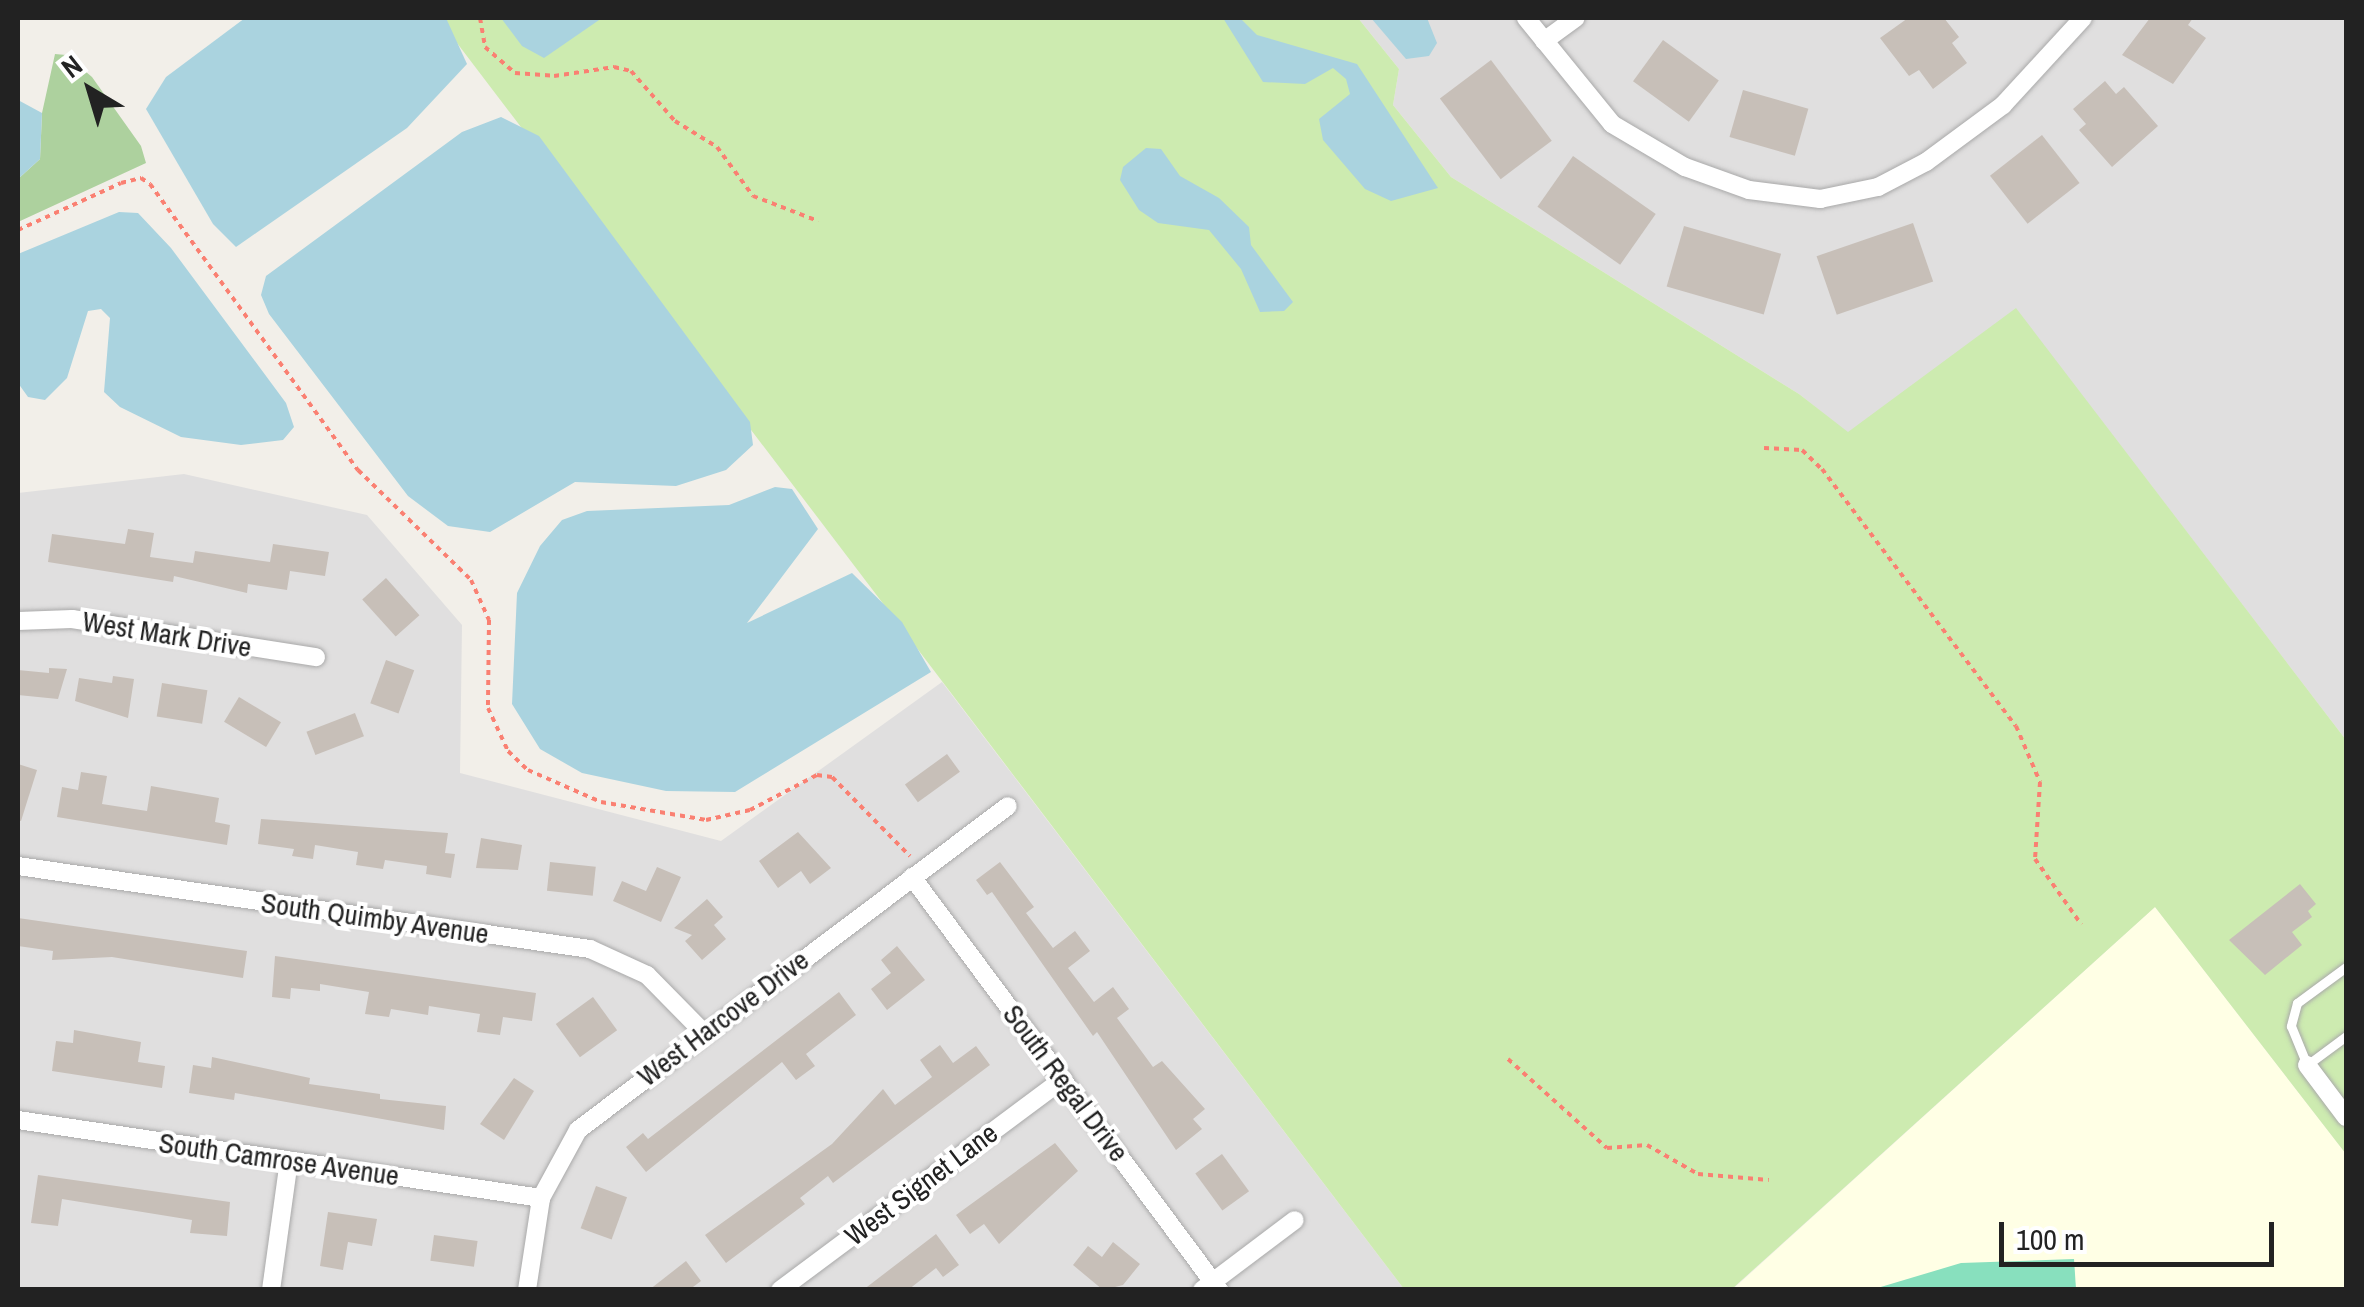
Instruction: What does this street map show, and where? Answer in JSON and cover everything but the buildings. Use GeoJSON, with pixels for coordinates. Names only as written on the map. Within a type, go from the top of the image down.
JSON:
{"type":"FeatureCollection","features":[{"type":"Feature","properties":{"kind":"street"},"geometry":{"type":"LineString","coordinates":[[1526,18],[1612,124],[1685,167],[1749,190],[1820,199],[1878,187],[1926,162],[2004,105],[2083,18]]}},
{"type":"Feature","properties":{"kind":"street"},"geometry":{"type":"LineString","coordinates":[[1544,41],[1576,18]]}},
{"type":"Feature","properties":{"kind":"street","name":"West Mark Drive"},"geometry":{"type":"LineString","coordinates":[[18,621],[72,619],[316,657]]}},
{"type":"Feature","properties":{"kind":"street","name":"West Harcove Drive"},"geometry":{"type":"LineString","coordinates":[[527,1290],[541,1198],[578,1130],[1008,806]]}},
{"type":"Feature","properties":{"kind":"street","name":"South Quimby Avenue"},"geometry":{"type":"LineString","coordinates":[[18,866],[590,949],[648,975],[704,1032]]}},
{"type":"Feature","properties":{"kind":"street","name":"South Regal Drive"},"geometry":{"type":"LineString","coordinates":[[917,874],[1211,1287]]}},
{"type":"Feature","properties":{"kind":"street"},"geometry":{"type":"LineString","coordinates":[[2307,1065],[2346,1116]]}},
{"type":"Feature","properties":{"kind":"street","name":"West Signet Lane"},"geometry":{"type":"LineString","coordinates":[[780,1290],[1063,1079]]}},
{"type":"Feature","properties":{"kind":"street","name":"South Camrose Avenue"},"geometry":{"type":"LineString","coordinates":[[18,1120],[541,1198]]}},
{"type":"Feature","properties":{"kind":"street"},"geometry":{"type":"LineString","coordinates":[[271,1290],[289,1160]]}},
{"type":"Feature","properties":{"kind":"street"},"geometry":{"type":"LineString","coordinates":[[1211,1287],[1296,1220]]}},
{"type":"Feature","properties":{"kind":"lane"},"geometry":{"type":"LineString","coordinates":[[2346,967],[2298,1002],[2291,1026],[2307,1065],[2346,1036]]}},
{"type":"Feature","properties":{"kind":"path"},"geometry":{"type":"LineString","coordinates":[[480,18],[485,46],[515,73],[554,76],[614,67],[632,72],[675,121],[717,147],[753,196],[808,212],[818,222]]}},
{"type":"Feature","properties":{"kind":"path"},"geometry":{"type":"LineString","coordinates":[[18,230],[122,183],[141,178],[150,184],[358,470],[471,580],[489,620],[488,708],[508,751],[528,770],[601,802],[706,820],[750,810],[818,775],[832,777],[917,874]]}},
{"type":"Feature","properties":{"kind":"path"},"geometry":{"type":"LineString","coordinates":[[1764,448],[1802,450],[1822,469],[2016,726],[2040,782],[2035,859],[2081,924]]}},
{"type":"Feature","properties":{"kind":"path"},"geometry":{"type":"LineString","coordinates":[[1508,1058],[1606,1148],[1647,1145],[1698,1174],[1768,1180]]}},
{"type":"Feature","properties":{"kind":"shaded area"},"geometry":{"type":"Polygon","coordinates":[[[1358,18],[2346,18],[2346,740],[2016,309],[1848,433],[1799,394],[1451,177],[1393,105],[1399,69],[1358,18]]]}},
{"type":"Feature","properties":{"kind":"shaded area"},"geometry":{"type":"Polygon","coordinates":[[[184,474],[367,515],[462,625],[460,773],[721,841],[942,682],[1404,1289],[18,1289],[18,493],[184,474]]]}},
{"type":"Feature","properties":{"kind":"shaded area"},"geometry":{"type":"Polygon","coordinates":[[[2155,907],[2346,1154],[2346,1289],[1732,1290],[2155,907]]]}},
{"type":"Feature","properties":{"kind":"green space"},"geometry":{"type":"Polygon","coordinates":[[[438,18],[1358,18],[1399,69],[1393,105],[1451,177],[1799,394],[1848,432],[2016,308],[2346,740],[2346,1154],[2155,907],[1732,1289],[1404,1289],[438,18]]]}},
{"type":"Feature","properties":{"kind":"green space"},"geometry":{"type":"Polygon","coordinates":[[[55,54],[66,55],[92,77],[141,146],[146,163],[18,222],[18,179],[40,159],[42,113],[55,54]]]}},
{"type":"Feature","properties":{"kind":"green space"},"geometry":{"type":"Polygon","coordinates":[[[2074,1259],[2076,1289],[1874,1289],[1961,1263],[2074,1259]]]}},
{"type":"Feature","properties":{"kind":"water"},"geometry":{"type":"Polygon","coordinates":[[[245,18],[446,18],[467,64],[407,128],[236,247],[213,224],[146,109],[166,77],[245,18]]]}},
{"type":"Feature","properties":{"kind":"water"},"geometry":{"type":"Polygon","coordinates":[[[501,18],[602,18],[544,58],[522,46],[501,18]]]}},
{"type":"Feature","properties":{"kind":"water"},"geometry":{"type":"Polygon","coordinates":[[[1223,18],[1240,18],[1257,35],[1357,64],[1438,188],[1391,201],[1365,189],[1323,140],[1319,119],[1350,94],[1346,79],[1333,68],[1305,84],[1263,82],[1223,18]]]}},
{"type":"Feature","properties":{"kind":"water"},"geometry":{"type":"Polygon","coordinates":[[[1371,18],[1427,18],[1437,43],[1429,56],[1406,59],[1371,18]]]}},
{"type":"Feature","properties":{"kind":"water"},"geometry":{"type":"Polygon","coordinates":[[[18,100],[42,113],[40,159],[18,179],[18,100]]]}},
{"type":"Feature","properties":{"kind":"water"},"geometry":{"type":"Polygon","coordinates":[[[501,117],[539,136],[750,422],[753,445],[726,470],[676,486],[575,482],[490,532],[448,526],[408,496],[269,314],[261,295],[266,276],[462,132],[501,117]]]}},
{"type":"Feature","properties":{"kind":"water"},"geometry":{"type":"Polygon","coordinates":[[[1146,148],[1161,149],[1180,176],[1219,198],[1249,227],[1251,245],[1293,302],[1284,311],[1260,312],[1241,269],[1209,230],[1158,223],[1139,210],[1120,180],[1123,167],[1146,148]]]}},
{"type":"Feature","properties":{"kind":"water"},"geometry":{"type":"Polygon","coordinates":[[[119,212],[138,213],[171,248],[286,403],[294,427],[283,440],[241,445],[181,437],[120,407],[104,392],[110,318],[101,309],[88,311],[67,378],[45,400],[28,397],[18,383],[18,254],[119,212]]]}},
{"type":"Feature","properties":{"kind":"water"},"geometry":{"type":"Polygon","coordinates":[[[775,487],[792,489],[818,529],[747,623],[852,573],[902,622],[931,672],[735,792],[666,791],[582,773],[540,749],[512,704],[517,593],[540,546],[562,520],[587,511],[729,505],[775,487]]]}}]}
